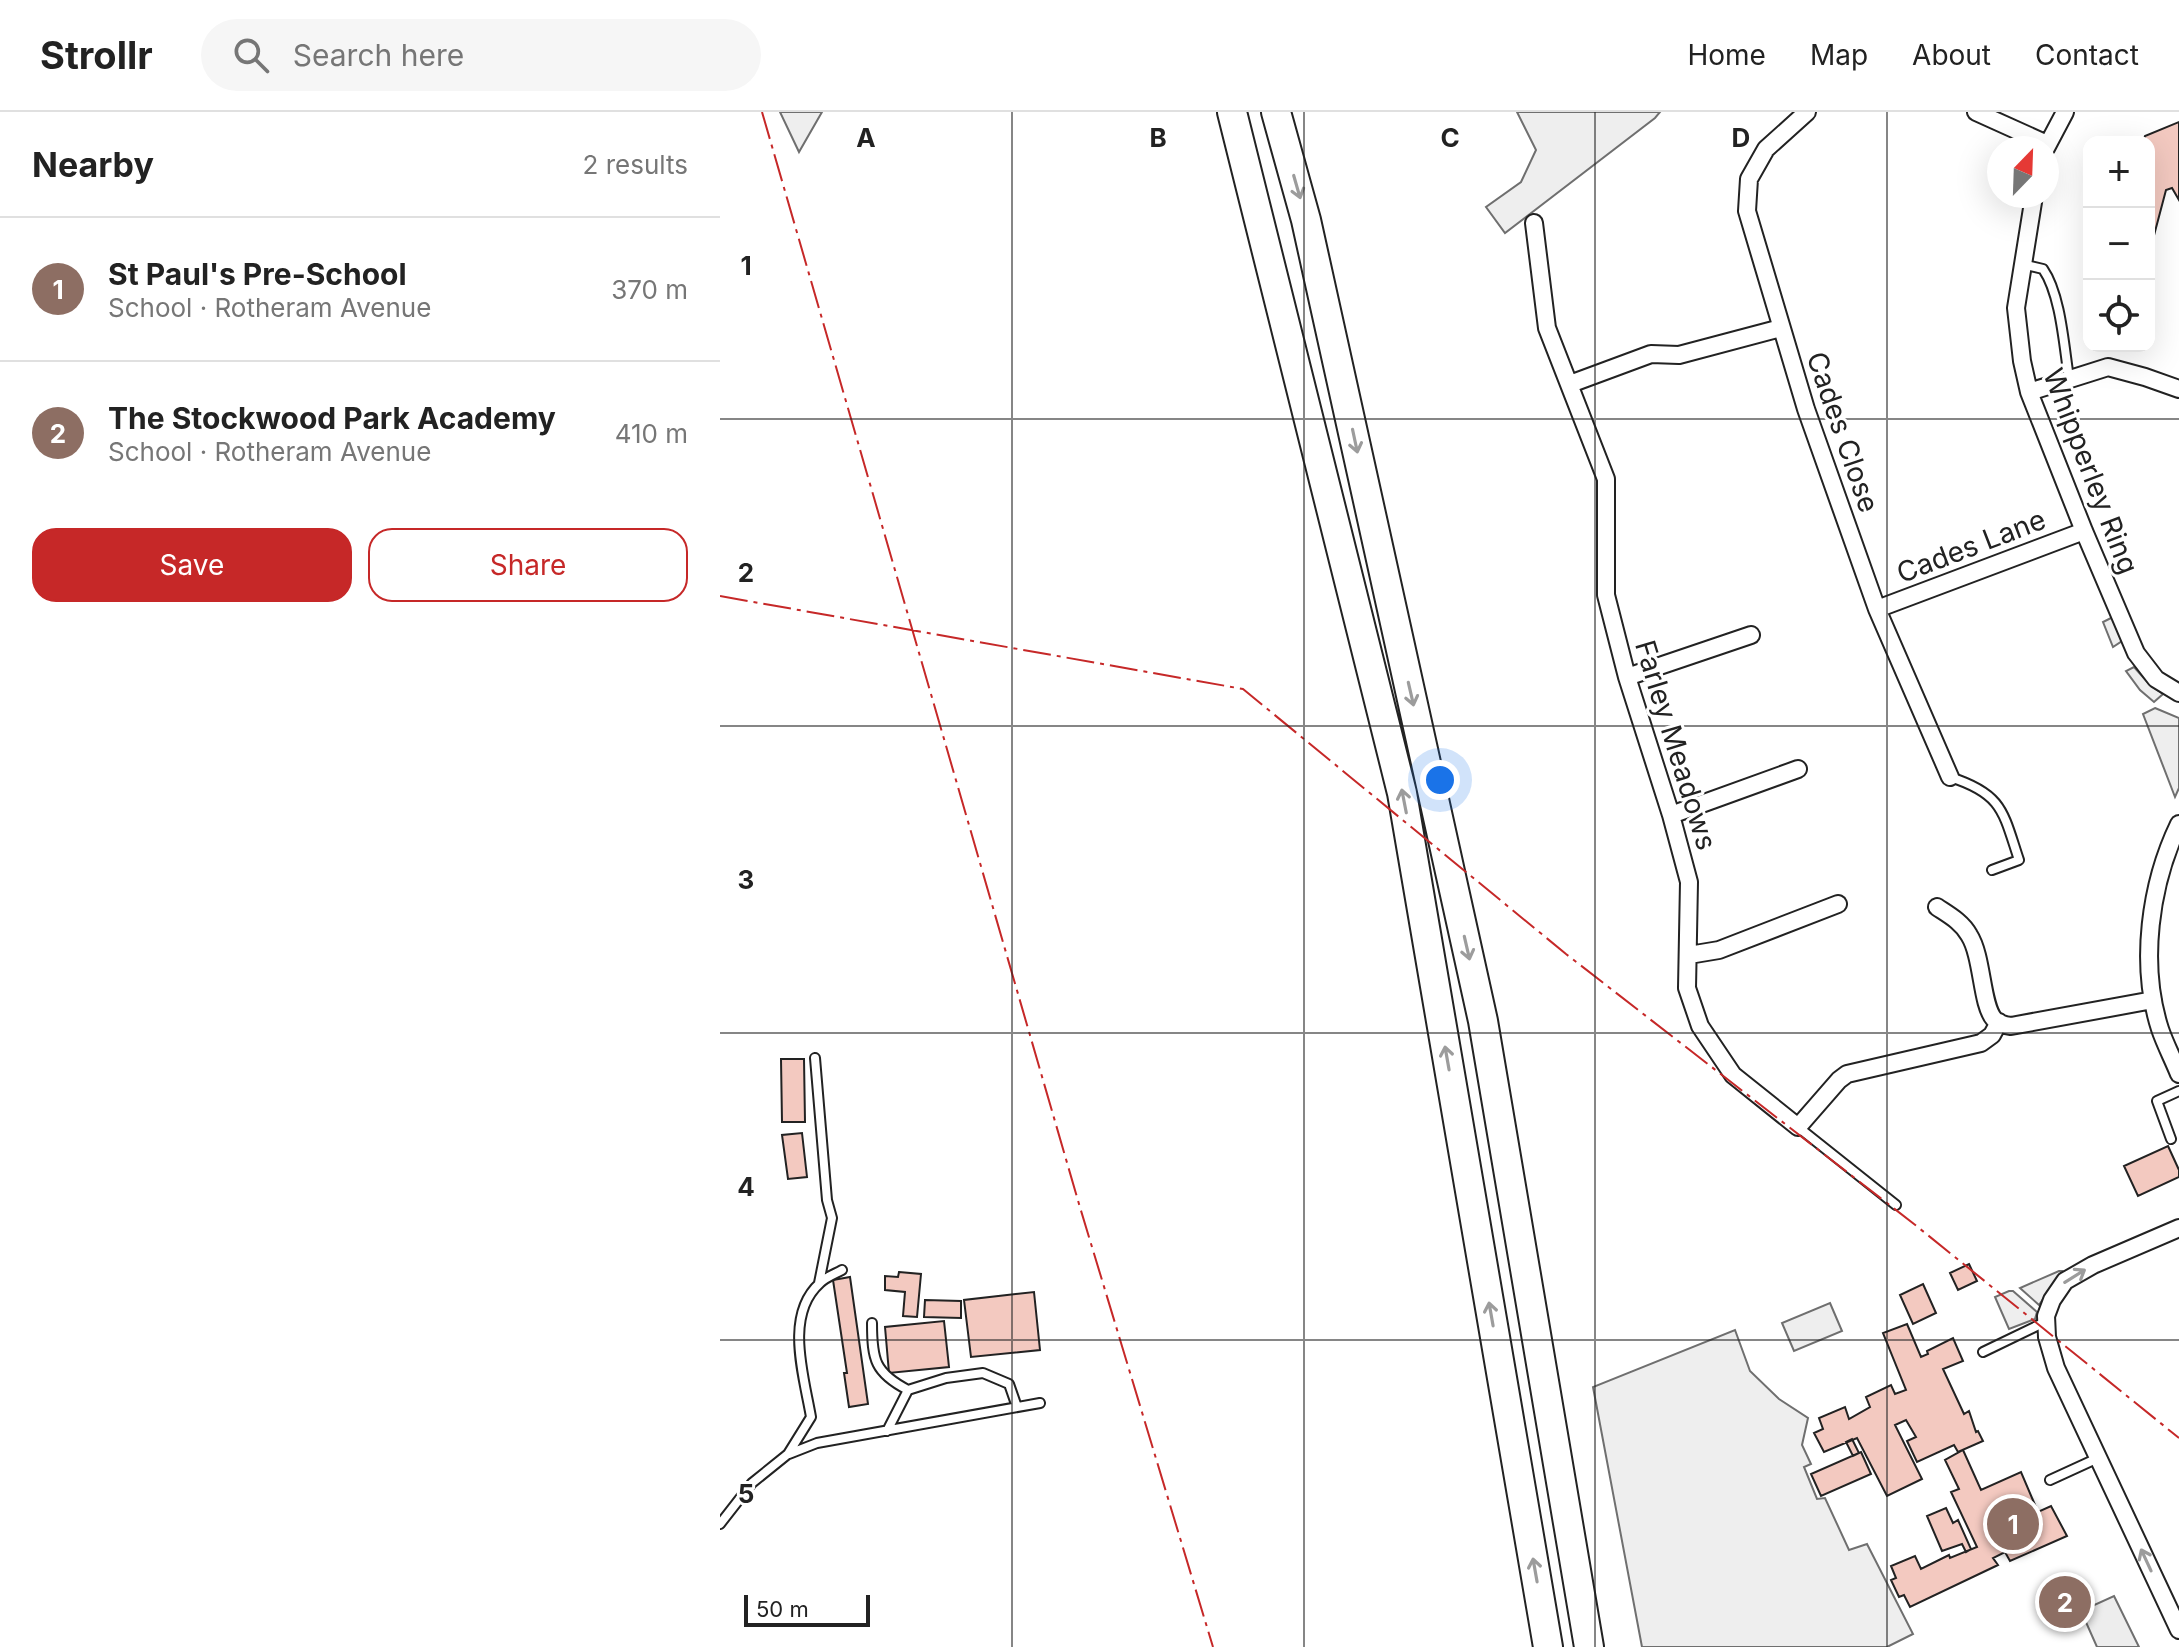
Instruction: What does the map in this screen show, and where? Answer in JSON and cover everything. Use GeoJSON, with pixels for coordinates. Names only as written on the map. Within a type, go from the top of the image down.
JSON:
{"type":"FeatureCollection","features":[{"type":"Feature","properties":{"kind":"highway"},"geometry":{"type":"LineString","coordinates":[[1232,112],[1402,793],[1548,1647]]}},
{"type":"Feature","properties":{"kind":"highway"},"geometry":{"type":"LineString","coordinates":[[1276,112],[1306,220],[1483,1021],[1589,1647]]}},
{"type":"Feature","properties":{"kind":"street","name":"Cades Close"},"geometry":{"type":"LineString","coordinates":[[1807,112],[1766,149],[1749,179],[1747,211],[1806,409],[1877,609],[1950,777]]}},
{"type":"Feature","properties":{"kind":"street"},"geometry":{"type":"LineString","coordinates":[[1976,112],[2026,136]]}},
{"type":"Feature","properties":{"kind":"street"},"geometry":{"type":"LineString","coordinates":[[2052,136],[2065,112]]}},
{"type":"Feature","properties":{"kind":"street","name":"Whipperley Ring"},"geometry":{"type":"LineString","coordinates":[[2032,208],[2016,308],[2029,392],[2136,653],[2156,679],[2179,693]]}},
{"type":"Feature","properties":{"kind":"street","name":"Farley Meadows"},"geometry":{"type":"LineString","coordinates":[[1534,223],[1547,328],[1606,479],[1606,595],[1627,677],[1689,882],[1687,988],[1700,1026],[1733,1075],[1798,1127]]}},
{"type":"Feature","properties":{"kind":"street"},"geometry":{"type":"LineString","coordinates":[[1570,384],[1651,354],[1679,355],[1781,328]]}},
{"type":"Feature","properties":{"kind":"street"},"geometry":{"type":"LineString","coordinates":[[2029,392],[2108,367],[2179,389]]}},
{"type":"Feature","properties":{"kind":"street","name":"Cades Lane"},"geometry":{"type":"LineString","coordinates":[[1877,609],[2084,531]]}},
{"type":"Feature","properties":{"kind":"street"},"geometry":{"type":"LineString","coordinates":[[1627,677],[1751,635]]}},
{"type":"Feature","properties":{"kind":"street"},"geometry":{"type":"LineString","coordinates":[[1671,815],[1798,769]]}},
{"type":"Feature","properties":{"kind":"street"},"geometry":{"type":"LineString","coordinates":[[2179,824],[2159,875],[2150,937],[2153,1000],[2160,1029],[2179,1074]]}},
{"type":"Feature","properties":{"kind":"street"},"geometry":{"type":"LineString","coordinates":[[1689,955],[1719,950],[1838,904]]}},
{"type":"Feature","properties":{"kind":"street"},"geometry":{"type":"LineString","coordinates":[[1937,907],[1969,934],[1978,953],[1991,1014],[1999,1022],[2011,1026],[2153,1000]]}},
{"type":"Feature","properties":{"kind":"street"},"geometry":{"type":"LineString","coordinates":[[1798,1127],[1847,1074],[1981,1043],[1992,1035],[1999,1022]]}},
{"type":"Feature","properties":{"kind":"street"},"geometry":{"type":"LineString","coordinates":[[2179,1228],[2093,1265],[2065,1281],[2052,1300],[2046,1321],[2056,1368],[2179,1630]]}},
{"type":"Feature","properties":{"kind":"lane"},"geometry":{"type":"LineString","coordinates":[[2022,264],[2043,269],[2048,276],[2059,317],[2069,378]]}},
{"type":"Feature","properties":{"kind":"lane"},"geometry":{"type":"LineString","coordinates":[[1950,777],[1989,795],[2002,811],[2019,860],[1992,870]]}},
{"type":"Feature","properties":{"kind":"lane"},"geometry":{"type":"LineString","coordinates":[[788,1454],[811,1417],[798,1347],[804,1308],[819,1283],[832,1218],[827,1200],[815,1058]]}},
{"type":"Feature","properties":{"kind":"lane"},"geometry":{"type":"LineString","coordinates":[[2171,1139],[2157,1101],[2179,1091]]}},
{"type":"Feature","properties":{"kind":"lane","name":"Farley Meadows"},"geometry":{"type":"LineString","coordinates":[[1798,1127],[1896,1205]]}},
{"type":"Feature","properties":{"kind":"lane"},"geometry":{"type":"LineString","coordinates":[[819,1283],[842,1270]]}},
{"type":"Feature","properties":{"kind":"lane"},"geometry":{"type":"LineString","coordinates":[[1983,1352],[2046,1321]]}},
{"type":"Feature","properties":{"kind":"lane"},"geometry":{"type":"LineString","coordinates":[[872,1323],[872,1342],[880,1370],[890,1381],[908,1390],[946,1378],[983,1373],[1009,1384],[1017,1407]]}},
{"type":"Feature","properties":{"kind":"lane"},"geometry":{"type":"LineString","coordinates":[[887,1431],[908,1390]]}},
{"type":"Feature","properties":{"kind":"lane"},"geometry":{"type":"LineString","coordinates":[[720,1524],[752,1483],[788,1454],[817,1443],[1040,1403]]}},
{"type":"Feature","properties":{"kind":"lane"},"geometry":{"type":"LineString","coordinates":[[2050,1480],[2099,1457]]}},
{"type":"Feature","properties":{"kind":"shaded area"},"geometry":{"type":"Polygon","coordinates":[[[780,112],[822,112],[799,152],[780,112]]]}},
{"type":"Feature","properties":{"kind":"shaded area"},"geometry":{"type":"Polygon","coordinates":[[[1517,112],[1660,112],[1505,233],[1486,207],[1521,182],[1536,150],[1517,112]]]}},
{"type":"Feature","properties":{"kind":"shaded area"},"geometry":{"type":"Polygon","coordinates":[[[2113,617],[2122,641],[2113,647],[2103,622],[2113,617]]]}},
{"type":"Feature","properties":{"kind":"shaded area"},"geometry":{"type":"Polygon","coordinates":[[[2134,667],[2163,694],[2154,702],[2126,671],[2134,667]]]}},
{"type":"Feature","properties":{"kind":"shaded area"},"geometry":{"type":"Polygon","coordinates":[[[2155,708],[2179,718],[2179,788],[2175,797],[2143,714],[2155,708]]]}},
{"type":"Feature","properties":{"kind":"shaded area"},"geometry":{"type":"Polygon","coordinates":[[[2062,1271],[2039,1305],[2020,1288],[2062,1271]]]}},
{"type":"Feature","properties":{"kind":"shaded area"},"geometry":{"type":"Polygon","coordinates":[[[2009,1291],[2037,1312],[2035,1319],[2009,1329],[1995,1297],[2009,1291]]]}},
{"type":"Feature","properties":{"kind":"shaded area"},"geometry":{"type":"Polygon","coordinates":[[[1830,1303],[1842,1331],[1794,1351],[1782,1323],[1830,1303]]]}},
{"type":"Feature","properties":{"kind":"shaded area"},"geometry":{"type":"Polygon","coordinates":[[[1735,1330],[1750,1371],[1779,1399],[1808,1418],[1802,1445],[1811,1464],[1804,1467],[1817,1499],[1825,1498],[1849,1550],[1867,1544],[1913,1634],[1887,1647],[1642,1647],[1593,1387],[1735,1330]]]}},
{"type":"Feature","properties":{"kind":"shaded area"},"geometry":{"type":"Polygon","coordinates":[[[2114,1596],[2139,1647],[2097,1647],[2081,1611],[2114,1596]]]}},
{"type":"Feature","properties":{"kind":"building"},"geometry":{"type":"Polygon","coordinates":[[[2179,122],[2179,200],[2172,188],[2166,190],[2155,232],[2155,136],[2145,136],[2179,122]]]}},
{"type":"Feature","properties":{"kind":"building"},"geometry":{"type":"Polygon","coordinates":[[[781,1059],[804,1059],[805,1122],[782,1122],[781,1059]]]}},
{"type":"Feature","properties":{"kind":"building"},"geometry":{"type":"Polygon","coordinates":[[[802,1133],[807,1177],[788,1179],[782,1135],[802,1133]]]}},
{"type":"Feature","properties":{"kind":"building"},"geometry":{"type":"Polygon","coordinates":[[[2168,1146],[2179,1177],[2138,1196],[2124,1166],[2168,1146]]]}},
{"type":"Feature","properties":{"kind":"building"},"geometry":{"type":"Polygon","coordinates":[[[1969,1264],[1977,1281],[1958,1290],[1950,1273],[1969,1264]]]}},
{"type":"Feature","properties":{"kind":"building"},"geometry":{"type":"Polygon","coordinates":[[[899,1272],[921,1274],[917,1317],[903,1316],[905,1292],[885,1290],[885,1276],[898,1277],[899,1272]]]}},
{"type":"Feature","properties":{"kind":"building"},"geometry":{"type":"Polygon","coordinates":[[[850,1277],[868,1404],[849,1407],[833,1280],[850,1277]]]}},
{"type":"Feature","properties":{"kind":"building"},"geometry":{"type":"Polygon","coordinates":[[[1923,1284],[1936,1313],[1913,1324],[1900,1295],[1923,1284]]]}},
{"type":"Feature","properties":{"kind":"building"},"geometry":{"type":"Polygon","coordinates":[[[1034,1292],[1040,1350],[971,1357],[964,1300],[1034,1292]]]}},
{"type":"Feature","properties":{"kind":"building"},"geometry":{"type":"Polygon","coordinates":[[[925,1300],[961,1301],[961,1318],[924,1317],[925,1300]]]}},
{"type":"Feature","properties":{"kind":"building"},"geometry":{"type":"Polygon","coordinates":[[[944,1321],[949,1367],[889,1373],[885,1327],[944,1321]]]}},
{"type":"Feature","properties":{"kind":"building"},"geometry":{"type":"Polygon","coordinates":[[[1907,1324],[1921,1357],[1953,1338],[1963,1361],[1943,1369],[1964,1414],[1969,1411],[1976,1432],[1983,1441],[1958,1452],[1954,1445],[1917,1462],[1907,1441],[1916,1437],[1906,1420],[1895,1425],[1922,1479],[1887,1496],[1857,1438],[1824,1452],[1814,1433],[1823,1429],[1819,1418],[1845,1407],[1849,1419],[1870,1407],[1866,1397],[1891,1385],[1895,1394],[1906,1390],[1883,1333],[1907,1324]]]}},
{"type":"Feature","properties":{"kind":"building"},"geometry":{"type":"Polygon","coordinates":[[[1852,1439],[1859,1453],[1853,1456],[1846,1442],[1852,1439]]]}},
{"type":"Feature","properties":{"kind":"building"},"geometry":{"type":"Polygon","coordinates":[[[1963,1450],[1981,1490],[2021,1472],[2038,1512],[2051,1506],[2067,1536],[2010,1561],[2005,1552],[1993,1558],[1998,1565],[1910,1607],[1904,1595],[1899,1597],[1891,1580],[1896,1578],[1891,1566],[1915,1556],[1921,1569],[1949,1555],[1950,1558],[1977,1547],[1951,1492],[1959,1489],[1945,1460],[1963,1450]]]}},
{"type":"Feature","properties":{"kind":"building"},"geometry":{"type":"Polygon","coordinates":[[[1861,1452],[1871,1474],[1821,1496],[1811,1474],[1861,1452]]]}},
{"type":"Feature","properties":{"kind":"building"},"geometry":{"type":"Polygon","coordinates":[[[1946,1508],[1953,1523],[1958,1520],[1971,1549],[1966,1552],[1962,1544],[1942,1551],[1927,1516],[1946,1508]]]}},
{"type":"Feature","properties":{"kind":"power"},"geometry":{"type":"LineString","coordinates":[[762,112],[1079,1204],[1213,1647]]}},
{"type":"Feature","properties":{"kind":"power"},"geometry":{"type":"LineString","coordinates":[[720,596],[1243,689],[1566,954],[1914,1224],[2179,1438]]}},
{"type":"Feature","properties":{"kind":"place","name":"St Paul's Pre-School"},"geometry":{"type":"Point","coordinates":[2013,1524]}},
{"type":"Feature","properties":{"kind":"place","name":"The Stockwood Park Academy"},"geometry":{"type":"Point","coordinates":[2065,1602]}}]}
